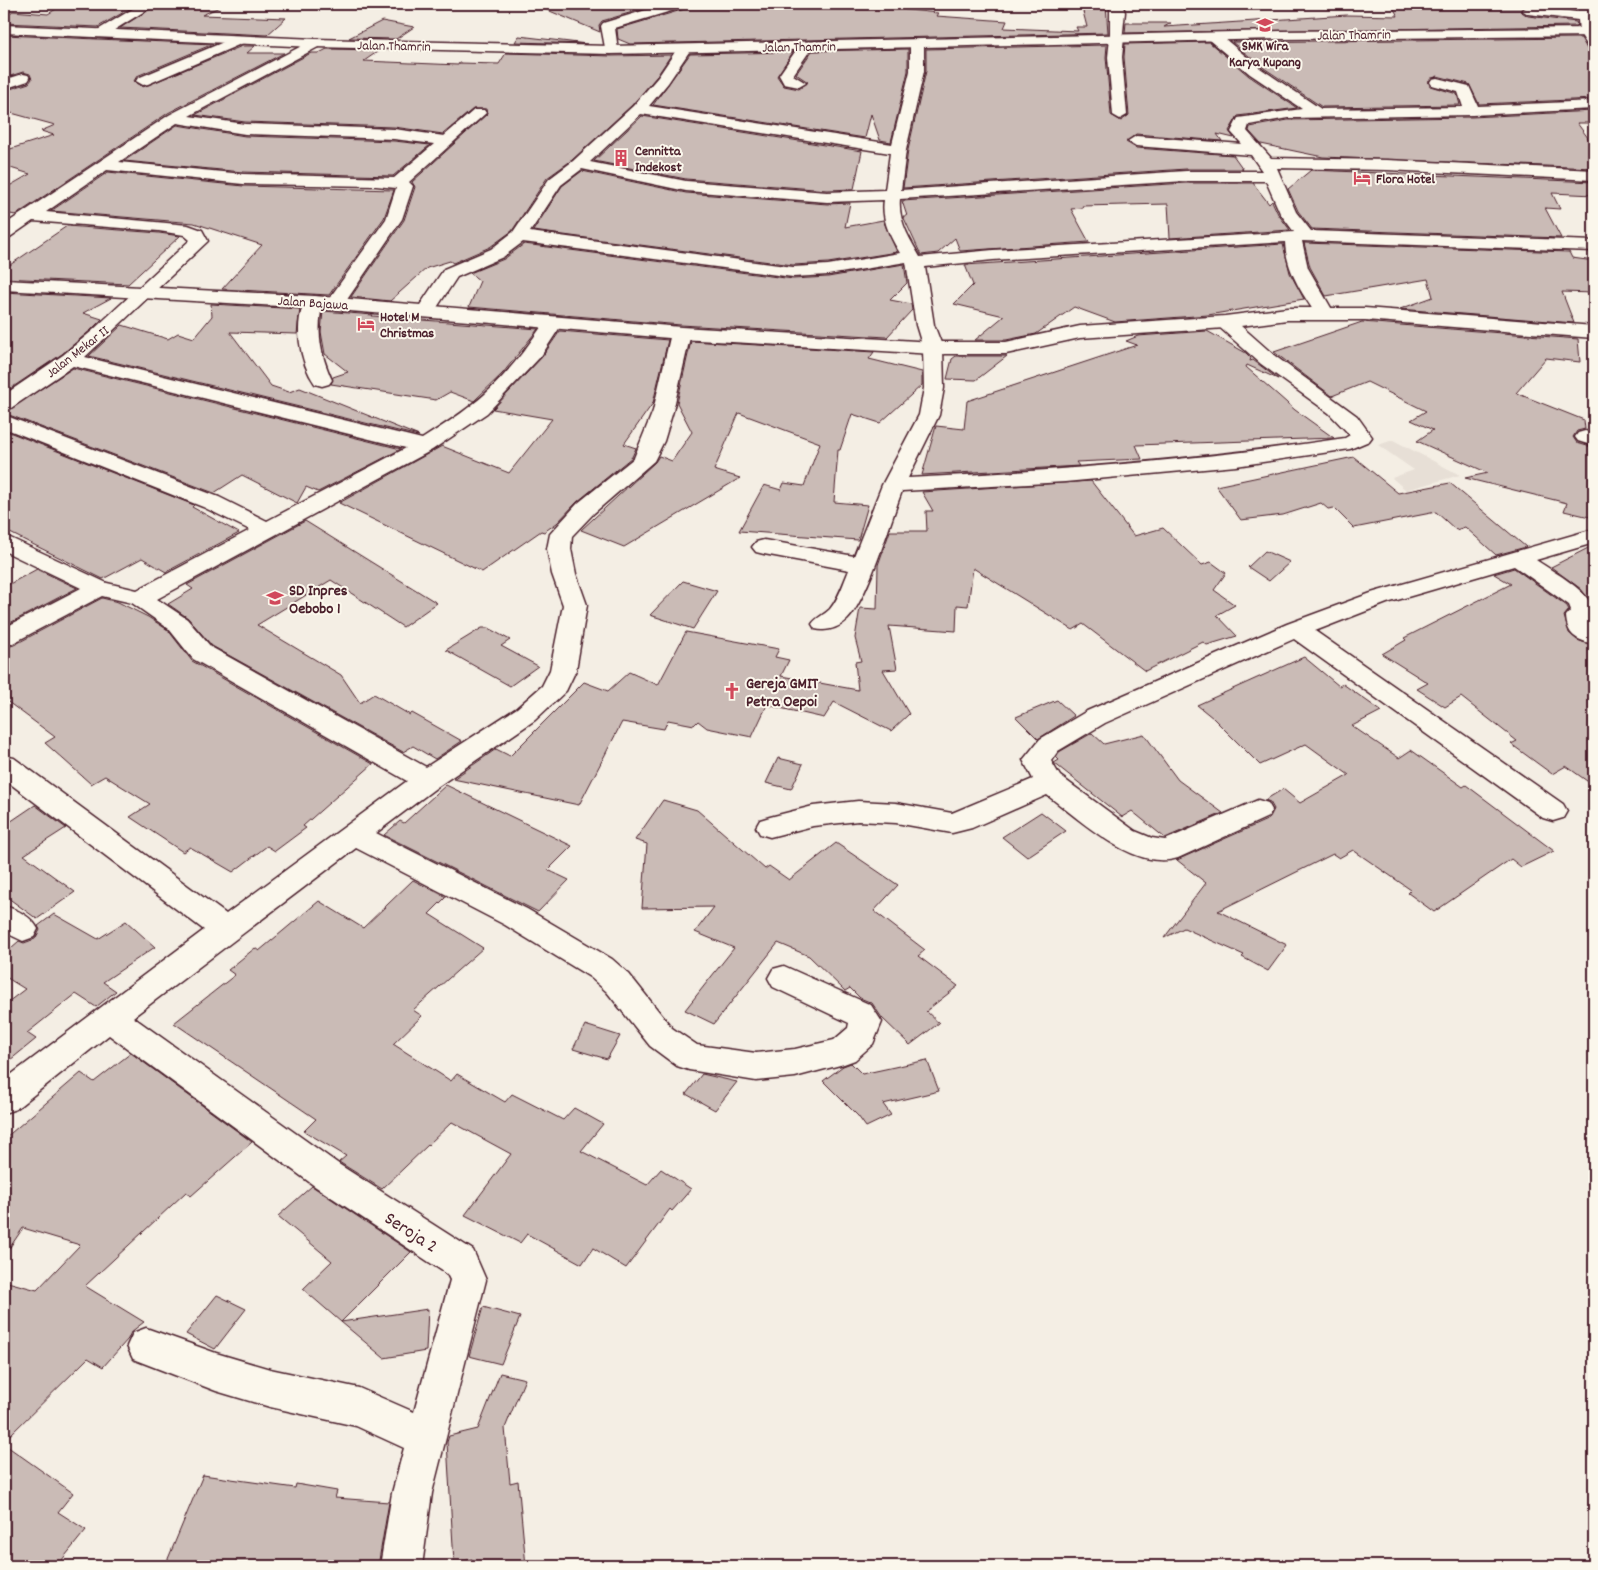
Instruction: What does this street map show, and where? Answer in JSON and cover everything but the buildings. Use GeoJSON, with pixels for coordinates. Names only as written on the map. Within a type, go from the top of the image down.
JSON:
{"type":"FeatureCollection","features":[{"type":"Feature","properties":{"kind":"street"},"geometry":{"type":"LineString","coordinates":[[98,34],[150,4]]}},
{"type":"Feature","properties":{"kind":"street"},"geometry":{"type":"LineString","coordinates":[[611,50],[607,29],[610,25],[679,4]]}},
{"type":"Feature","properties":{"kind":"street"},"geometry":{"type":"LineString","coordinates":[[1116,4],[1118,12],[1115,57],[1120,115]]}},
{"type":"Feature","properties":{"kind":"street"},"geometry":{"type":"LineString","coordinates":[[1528,10],[1584,11],[1594,45]]}},
{"type":"Feature","properties":{"kind":"street","name":"Jalan Thamrin"},"geometry":{"type":"LineString","coordinates":[[4,29],[315,43],[611,50],[1117,38],[1590,32]]}},
{"type":"Feature","properties":{"kind":"street"},"geometry":{"type":"LineString","coordinates":[[1214,37],[1255,71],[1317,113]]}},
{"type":"Feature","properties":{"kind":"street"},"geometry":{"type":"LineString","coordinates":[[143,81],[238,40]]}},
{"type":"Feature","properties":{"kind":"street"},"geometry":{"type":"LineString","coordinates":[[4,233],[174,118],[315,43]]}},
{"type":"Feature","properties":{"kind":"street"},"geometry":{"type":"LineString","coordinates":[[824,624],[839,614],[854,588],[893,485],[929,414],[934,388],[933,348],[925,325],[913,259],[898,236],[891,209],[891,196],[898,150],[917,71],[917,44]]}},
{"type":"Feature","properties":{"kind":"street"},"geometry":{"type":"LineString","coordinates":[[799,83],[789,81],[786,75],[806,46]]}},
{"type":"Feature","properties":{"kind":"street"},"geometry":{"type":"LineString","coordinates":[[425,311],[450,273],[497,253],[519,236],[555,182],[578,164],[638,108],[663,80],[684,49]]}},
{"type":"Feature","properties":{"kind":"street"},"geometry":{"type":"LineString","coordinates":[[4,85],[23,78]]}},
{"type":"Feature","properties":{"kind":"street"},"geometry":{"type":"LineString","coordinates":[[1437,82],[1464,89],[1472,111]]}},
{"type":"Feature","properties":{"kind":"street"},"geometry":{"type":"LineString","coordinates":[[1300,237],[1269,170],[1239,132],[1243,121],[1269,116],[1317,113],[1472,111],[1594,105]]}},
{"type":"Feature","properties":{"kind":"street"},"geometry":{"type":"LineString","coordinates":[[638,108],[754,125],[806,136],[898,150]]}},
{"type":"Feature","properties":{"kind":"street"},"geometry":{"type":"LineString","coordinates":[[398,183],[479,113]]}},
{"type":"Feature","properties":{"kind":"street"},"geometry":{"type":"LineString","coordinates":[[174,118],[245,129],[394,134],[447,141]]}},
{"type":"Feature","properties":{"kind":"street"},"geometry":{"type":"LineString","coordinates":[[1136,140],[1253,150]]}},
{"type":"Feature","properties":{"kind":"street"},"geometry":{"type":"LineString","coordinates":[[104,164],[171,173],[243,179],[376,180],[398,183],[405,186],[394,219],[335,303]]}},
{"type":"Feature","properties":{"kind":"street"},"geometry":{"type":"LineString","coordinates":[[578,164],[658,182],[686,186],[827,197],[891,196],[1269,170],[1387,166],[1594,175]]}},
{"type":"Feature","properties":{"kind":"street","name":"Jalan Mekar II"},"geometry":{"type":"LineString","coordinates":[[4,404],[70,359],[145,294],[199,241],[196,234],[188,230],[30,216]]}},
{"type":"Feature","properties":{"kind":"street"},"geometry":{"type":"LineString","coordinates":[[519,236],[793,272],[828,270],[913,259],[1300,237],[1594,246]]}},
{"type":"Feature","properties":{"kind":"street"},"geometry":{"type":"LineString","coordinates":[[1300,237],[1293,250],[1300,270],[1325,313]]}},
{"type":"Feature","properties":{"kind":"street","name":"Jalan Bajawa"},"geometry":{"type":"LineString","coordinates":[[4,285],[335,303],[555,321],[681,334],[933,348],[1006,348],[1080,332],[1225,322],[1287,314],[1325,313],[1365,314],[1594,332]]}},
{"type":"Feature","properties":{"kind":"street"},"geometry":{"type":"LineString","coordinates":[[314,302],[307,333],[313,362],[322,380]]}},
{"type":"Feature","properties":{"kind":"street"},"geometry":{"type":"LineString","coordinates":[[140,598],[266,529],[318,504],[425,446],[480,409],[534,352],[555,321]]}},
{"type":"Feature","properties":{"kind":"street"},"geometry":{"type":"LineString","coordinates":[[893,485],[1046,478],[1223,461],[1350,443],[1362,437],[1361,431],[1352,422],[1320,396],[1269,360],[1225,322]]}},
{"type":"Feature","properties":{"kind":"street"},"geometry":{"type":"LineString","coordinates":[[4,1099],[109,1017],[227,931],[354,834],[427,780],[526,714],[553,690],[563,670],[575,605],[564,574],[559,549],[562,534],[586,508],[643,460],[653,441],[663,411],[681,334]]}},
{"type":"Feature","properties":{"kind":"street"},"geometry":{"type":"LineString","coordinates":[[70,359],[425,446]]}},
{"type":"Feature","properties":{"kind":"street"},"geometry":{"type":"LineString","coordinates":[[4,421],[211,502],[266,529]]}},
{"type":"Feature","properties":{"kind":"street"},"geometry":{"type":"LineString","coordinates":[[1258,810],[1168,850],[1159,851],[1124,838],[1050,783],[1039,768],[1038,760],[1049,745],[1096,717],[1296,629],[1379,598],[1594,536]]}},
{"type":"Feature","properties":{"kind":"street"},"geometry":{"type":"LineString","coordinates":[[4,542],[99,588],[140,598],[178,624],[202,653],[427,780]]}},
{"type":"Feature","properties":{"kind":"street"},"geometry":{"type":"LineString","coordinates":[[764,547],[863,565]]}},
{"type":"Feature","properties":{"kind":"street"},"geometry":{"type":"LineString","coordinates":[[1516,557],[1579,601],[1584,612],[1578,616],[1579,628],[1594,636]]}},
{"type":"Feature","properties":{"kind":"street"},"geometry":{"type":"LineString","coordinates":[[4,638],[99,588]]}},
{"type":"Feature","properties":{"kind":"street"},"geometry":{"type":"LineString","coordinates":[[1296,629],[1553,812]]}},
{"type":"Feature","properties":{"kind":"street"},"geometry":{"type":"LineString","coordinates":[[4,765],[227,931]]}},
{"type":"Feature","properties":{"kind":"street"},"geometry":{"type":"LineString","coordinates":[[770,827],[804,817],[857,811],[887,812],[952,823],[962,821],[1050,783]]}},
{"type":"Feature","properties":{"kind":"street"},"geometry":{"type":"LineString","coordinates":[[354,834],[516,917],[568,950],[601,968],[618,984],[662,1037],[689,1057],[756,1067],[795,1063],[844,1051],[862,1036],[866,1022],[860,1014],[784,978]]}},
{"type":"Feature","properties":{"kind":"street","name":"Seroja 2"},"geometry":{"type":"LineString","coordinates":[[109,1017],[328,1176],[460,1262],[468,1280],[412,1493],[402,1566]]}},
{"type":"Feature","properties":{"kind":"street"},"geometry":{"type":"LineString","coordinates":[[146,1346],[216,1372],[270,1388],[359,1407],[427,1438]]}},
{"type":"Feature","properties":{"kind":"shaded area"},"geometry":{"type":"Polygon","coordinates":[[[1393,440],[1460,475],[1406,490],[1392,478],[1414,470],[1378,445],[1393,440]]]}},
{"type":"Feature","properties":{"kind":"place","name":"SMK Wira Karya Kupang"},"geometry":{"type":"Point","coordinates":[1265,25]}},
{"type":"Feature","properties":{"kind":"place","name":"Cennitta Indekost"},"geometry":{"type":"Point","coordinates":[621,158]}},
{"type":"Feature","properties":{"kind":"place","name":"Flora Hotel"},"geometry":{"type":"Point","coordinates":[1362,178]}},
{"type":"Feature","properties":{"kind":"place","name":"Hotel M Christmas"},"geometry":{"type":"Point","coordinates":[366,324]}},
{"type":"Feature","properties":{"kind":"place","name":"SD Inpres Oebobo 1"},"geometry":{"type":"Point","coordinates":[275,598]}},
{"type":"Feature","properties":{"kind":"place","name":"Gereja GMIT Petra Oepoi"},"geometry":{"type":"Point","coordinates":[732,691]}}]}
